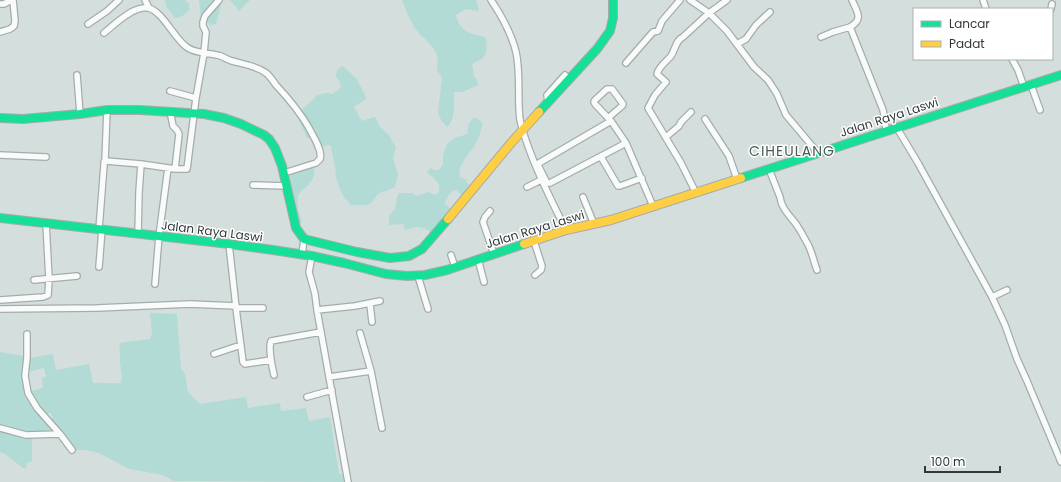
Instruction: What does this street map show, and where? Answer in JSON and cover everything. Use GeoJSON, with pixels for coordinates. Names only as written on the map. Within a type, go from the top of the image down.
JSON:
{"type":"FeatureCollection","features":[{"type":"Feature","properties":{"kind":"main road"},"geometry":{"type":"LineString","coordinates":[[0,118],[23,119],[106,110],[140,110],[194,113],[224,118],[264,135],[269,139],[275,148],[284,173],[296,228],[304,239],[350,251],[390,258],[409,256],[426,246],[511,143],[521,125],[552,96],[597,49],[610,31],[613,18],[613,0]]}},
{"type":"Feature","properties":{"kind":"main road","name":"Jalan Raya Laswi"},"geometry":{"type":"LineString","coordinates":[[0,218],[159,236],[196,242],[229,244],[312,256],[397,276],[418,276],[478,260],[566,230],[611,220],[1027,86],[1060,77]]}},
{"type":"Feature","properties":{"kind":"street"},"geometry":{"type":"LineString","coordinates":[[0,4],[4,4],[12,0],[15,21],[14,26],[10,29],[0,32]]}},
{"type":"Feature","properties":{"kind":"street"},"geometry":{"type":"LineString","coordinates":[[88,24],[119,0]]}},
{"type":"Feature","properties":{"kind":"street"},"geometry":{"type":"LineString","coordinates":[[145,0],[149,8]]}},
{"type":"Feature","properties":{"kind":"street"},"geometry":{"type":"LineString","coordinates":[[105,161],[108,160],[175,169],[187,169],[196,98],[204,53],[206,32],[203,22],[218,0]]}},
{"type":"Feature","properties":{"kind":"street"},"geometry":{"type":"LineString","coordinates":[[491,0],[499,12],[516,52],[521,125],[534,164],[566,230]]}},
{"type":"Feature","properties":{"kind":"street"},"geometry":{"type":"LineString","coordinates":[[626,63],[653,32],[658,31],[662,21],[680,0]]}},
{"type":"Feature","properties":{"kind":"street"},"geometry":{"type":"LineString","coordinates":[[690,0],[708,13],[727,31],[754,67],[768,80],[777,94],[786,115],[818,153]]}},
{"type":"Feature","properties":{"kind":"street"},"geometry":{"type":"LineString","coordinates":[[696,193],[681,163],[648,108],[655,95],[666,82],[657,74],[657,72],[670,57],[679,39],[684,37],[708,13],[727,0]]}},
{"type":"Feature","properties":{"kind":"street"},"geometry":{"type":"LineString","coordinates":[[821,37],[850,27],[856,23],[858,16],[852,0]]}},
{"type":"Feature","properties":{"kind":"street"},"geometry":{"type":"LineString","coordinates":[[104,33],[130,13],[140,9],[149,8],[159,14],[185,46],[192,50],[221,56],[230,61],[246,64],[266,73],[288,97],[305,120],[321,152],[321,157],[316,163],[284,173]]}},
{"type":"Feature","properties":{"kind":"street"},"geometry":{"type":"LineString","coordinates":[[737,44],[746,39],[753,28],[770,12]]}},
{"type":"Feature","properties":{"kind":"street"},"geometry":{"type":"LineString","coordinates":[[850,27],[886,120],[918,163],[992,297],[1061,462]]}},
{"type":"Feature","properties":{"kind":"street"},"geometry":{"type":"LineString","coordinates":[[1013,60],[1040,110]]}},
{"type":"Feature","properties":{"kind":"street"},"geometry":{"type":"LineString","coordinates":[[77,75],[80,114]]}},
{"type":"Feature","properties":{"kind":"street"},"geometry":{"type":"LineString","coordinates":[[552,96],[564,75]]}},
{"type":"Feature","properties":{"kind":"street"},"geometry":{"type":"LineString","coordinates":[[626,143],[548,184],[538,165],[610,120],[623,104],[612,88],[607,89],[594,102],[610,120],[626,143],[653,206]]}},
{"type":"Feature","properties":{"kind":"street"},"geometry":{"type":"LineString","coordinates":[[170,90],[196,98]]}},
{"type":"Feature","properties":{"kind":"street"},"geometry":{"type":"LineString","coordinates":[[98,267],[105,161],[106,110]]}},
{"type":"Feature","properties":{"kind":"street"},"geometry":{"type":"LineString","coordinates":[[170,111],[173,126],[178,130],[179,134],[175,169]]}},
{"type":"Feature","properties":{"kind":"street"},"geometry":{"type":"LineString","coordinates":[[666,137],[679,126],[691,112]]}},
{"type":"Feature","properties":{"kind":"street"},"geometry":{"type":"LineString","coordinates":[[705,119],[729,156],[737,179]]}},
{"type":"Feature","properties":{"kind":"street"},"geometry":{"type":"LineString","coordinates":[[0,155],[46,157]]}},
{"type":"Feature","properties":{"kind":"street"},"geometry":{"type":"LineString","coordinates":[[601,157],[618,186],[642,178]]}},
{"type":"Feature","properties":{"kind":"street"},"geometry":{"type":"LineString","coordinates":[[138,234],[141,164]]}},
{"type":"Feature","properties":{"kind":"street"},"geometry":{"type":"LineString","coordinates":[[155,284],[159,236],[168,168]]}},
{"type":"Feature","properties":{"kind":"street"},"geometry":{"type":"LineString","coordinates":[[769,169],[780,201],[809,245],[814,258],[814,263],[818,270]]}},
{"type":"Feature","properties":{"kind":"street"},"geometry":{"type":"LineString","coordinates":[[527,187],[541,180]]}},
{"type":"Feature","properties":{"kind":"street"},"geometry":{"type":"LineString","coordinates":[[253,185],[287,186]]}},
{"type":"Feature","properties":{"kind":"street"},"geometry":{"type":"LineString","coordinates":[[583,197],[594,224]]}},
{"type":"Feature","properties":{"kind":"street"},"geometry":{"type":"LineString","coordinates":[[490,211],[484,218],[484,222],[494,254]]}},
{"type":"Feature","properties":{"kind":"street"},"geometry":{"type":"LineString","coordinates":[[0,300],[46,297],[49,293],[46,223]]}},
{"type":"Feature","properties":{"kind":"street"},"geometry":{"type":"LineString","coordinates":[[302,255],[304,239]]}},
{"type":"Feature","properties":{"kind":"street"},"geometry":{"type":"LineString","coordinates":[[534,241],[542,266],[541,270],[535,275]]}},
{"type":"Feature","properties":{"kind":"street"},"geometry":{"type":"LineString","coordinates":[[229,244],[242,359],[245,364],[271,360]]}},
{"type":"Feature","properties":{"kind":"street"},"geometry":{"type":"LineString","coordinates":[[451,255],[455,267]]}},
{"type":"Feature","properties":{"kind":"street"},"geometry":{"type":"LineString","coordinates":[[312,256],[308,272],[315,294],[348,482]]}},
{"type":"Feature","properties":{"kind":"street"},"geometry":{"type":"LineString","coordinates":[[478,260],[484,282]]}},
{"type":"Feature","properties":{"kind":"street"},"geometry":{"type":"LineString","coordinates":[[34,280],[77,276]]}},
{"type":"Feature","properties":{"kind":"street"},"geometry":{"type":"LineString","coordinates":[[418,276],[428,309]]}},
{"type":"Feature","properties":{"kind":"street"},"geometry":{"type":"LineString","coordinates":[[992,297],[1007,290]]}},
{"type":"Feature","properties":{"kind":"street"},"geometry":{"type":"LineString","coordinates":[[317,310],[370,304],[380,301]]}},
{"type":"Feature","properties":{"kind":"street"},"geometry":{"type":"LineString","coordinates":[[0,309],[97,308],[190,304],[263,308]]}},
{"type":"Feature","properties":{"kind":"street"},"geometry":{"type":"LineString","coordinates":[[370,304],[372,322]]}},
{"type":"Feature","properties":{"kind":"street"},"geometry":{"type":"LineString","coordinates":[[274,375],[270,349],[271,341],[321,332]]}},
{"type":"Feature","properties":{"kind":"street"},"geometry":{"type":"LineString","coordinates":[[360,333],[371,371],[382,428]]}},
{"type":"Feature","properties":{"kind":"street"},"geometry":{"type":"LineString","coordinates":[[27,334],[25,376],[28,393],[37,408],[72,450]]}},
{"type":"Feature","properties":{"kind":"street"},"geometry":{"type":"LineString","coordinates":[[214,354],[241,345]]}},
{"type":"Feature","properties":{"kind":"street"},"geometry":{"type":"LineString","coordinates":[[329,377],[371,371]]}},
{"type":"Feature","properties":{"kind":"street"},"geometry":{"type":"LineString","coordinates":[[306,397],[332,390]]}},
{"type":"Feature","properties":{"kind":"street"},"geometry":{"type":"LineString","coordinates":[[0,428],[26,435],[60,434]]}},
{"type":"Feature","properties":{"kind":"shaded area"},"geometry":{"type":"Polygon","coordinates":[[[165,0],[185,0],[189,4],[189,10],[181,17],[175,18],[166,6],[165,0]]]}},
{"type":"Feature","properties":{"kind":"shaded area"},"geometry":{"type":"Polygon","coordinates":[[[199,0],[222,0],[216,24],[211,25],[201,18],[199,0]]]}},
{"type":"Feature","properties":{"kind":"shaded area"},"geometry":{"type":"Polygon","coordinates":[[[230,0],[250,0],[239,11],[230,0]]]}},
{"type":"Feature","properties":{"kind":"shaded area"},"geometry":{"type":"Polygon","coordinates":[[[402,0],[476,0],[479,9],[478,11],[466,9],[456,15],[459,24],[464,29],[470,33],[486,38],[486,50],[483,58],[472,65],[474,76],[478,85],[463,92],[454,92],[452,120],[447,127],[441,120],[438,112],[442,78],[437,70],[438,61],[436,54],[433,47],[414,26],[402,0]]]}},
{"type":"Feature","properties":{"kind":"shaded area"},"geometry":{"type":"Polygon","coordinates":[[[343,66],[357,79],[366,97],[366,99],[354,107],[362,121],[374,117],[376,118],[379,126],[389,135],[396,148],[393,157],[398,175],[395,187],[379,193],[371,203],[367,205],[351,205],[347,201],[340,190],[330,145],[318,148],[313,138],[307,138],[299,120],[303,108],[317,95],[326,93],[333,94],[341,87],[336,75],[338,70],[343,66]]]}},
{"type":"Feature","properties":{"kind":"shaded area"},"geometry":{"type":"Polygon","coordinates":[[[474,118],[483,123],[477,141],[463,162],[460,172],[460,177],[465,179],[470,187],[462,195],[456,190],[448,196],[445,204],[451,209],[439,225],[430,232],[424,228],[418,227],[405,230],[403,224],[389,225],[389,216],[395,209],[399,193],[413,193],[416,196],[429,192],[435,195],[439,192],[438,183],[427,172],[430,168],[439,170],[443,164],[443,155],[447,144],[455,138],[467,134],[469,123],[474,118]]]}},
{"type":"Feature","properties":{"kind":"shaded area"},"geometry":{"type":"Polygon","coordinates":[[[312,166],[314,171],[313,179],[298,195],[298,209],[302,221],[300,226],[291,193],[291,172],[312,166]]]}},
{"type":"Feature","properties":{"kind":"shaded area"},"geometry":{"type":"Polygon","coordinates":[[[150,313],[177,314],[181,368],[185,374],[188,392],[200,404],[246,397],[248,408],[280,403],[281,411],[306,408],[309,421],[330,417],[339,474],[342,474],[344,482],[174,481],[163,475],[129,469],[99,453],[85,450],[74,450],[50,419],[53,418],[51,413],[45,414],[32,397],[30,391],[43,388],[42,378],[46,377],[44,368],[27,372],[30,358],[53,354],[56,370],[89,364],[93,383],[121,383],[122,375],[119,343],[150,339],[152,334],[150,313]]]}},
{"type":"Feature","properties":{"kind":"shaded area"},"geometry":{"type":"Polygon","coordinates":[[[0,352],[25,356],[25,383],[54,432],[32,433],[32,461],[27,463],[26,468],[23,468],[5,454],[0,452],[0,352]]]}},
{"type":"Feature","properties":{"kind":"traffic: fast"},"geometry":{"type":"LineString","coordinates":[[539,112],[597,49],[610,31],[613,18],[613,0]]}},
{"type":"Feature","properties":{"kind":"traffic: fast"},"geometry":{"type":"LineString","coordinates":[[741,178],[1061,75]]}},
{"type":"Feature","properties":{"kind":"traffic: fast"},"geometry":{"type":"LineString","coordinates":[[0,118],[23,119],[107,110],[140,110],[204,114],[224,118],[241,124],[264,135],[269,139],[275,148],[282,166],[296,228],[304,239],[357,252],[390,258],[409,256],[422,249],[448,219]]}},
{"type":"Feature","properties":{"kind":"traffic: fast"},"geometry":{"type":"LineString","coordinates":[[0,218],[273,250],[312,256],[386,274],[407,276],[425,275],[447,270],[524,244]]}},
{"type":"Feature","properties":{"kind":"traffic: slow"},"geometry":{"type":"LineString","coordinates":[[448,219],[511,143],[539,112]]}},
{"type":"Feature","properties":{"kind":"traffic: slow"},"geometry":{"type":"LineString","coordinates":[[524,244],[566,230],[611,220],[741,178]]}},
{"type":"Feature","properties":{"kind":"district","name":"CIHEULANG"},"geometry":{"type":"Point","coordinates":[792,151]}}]}
